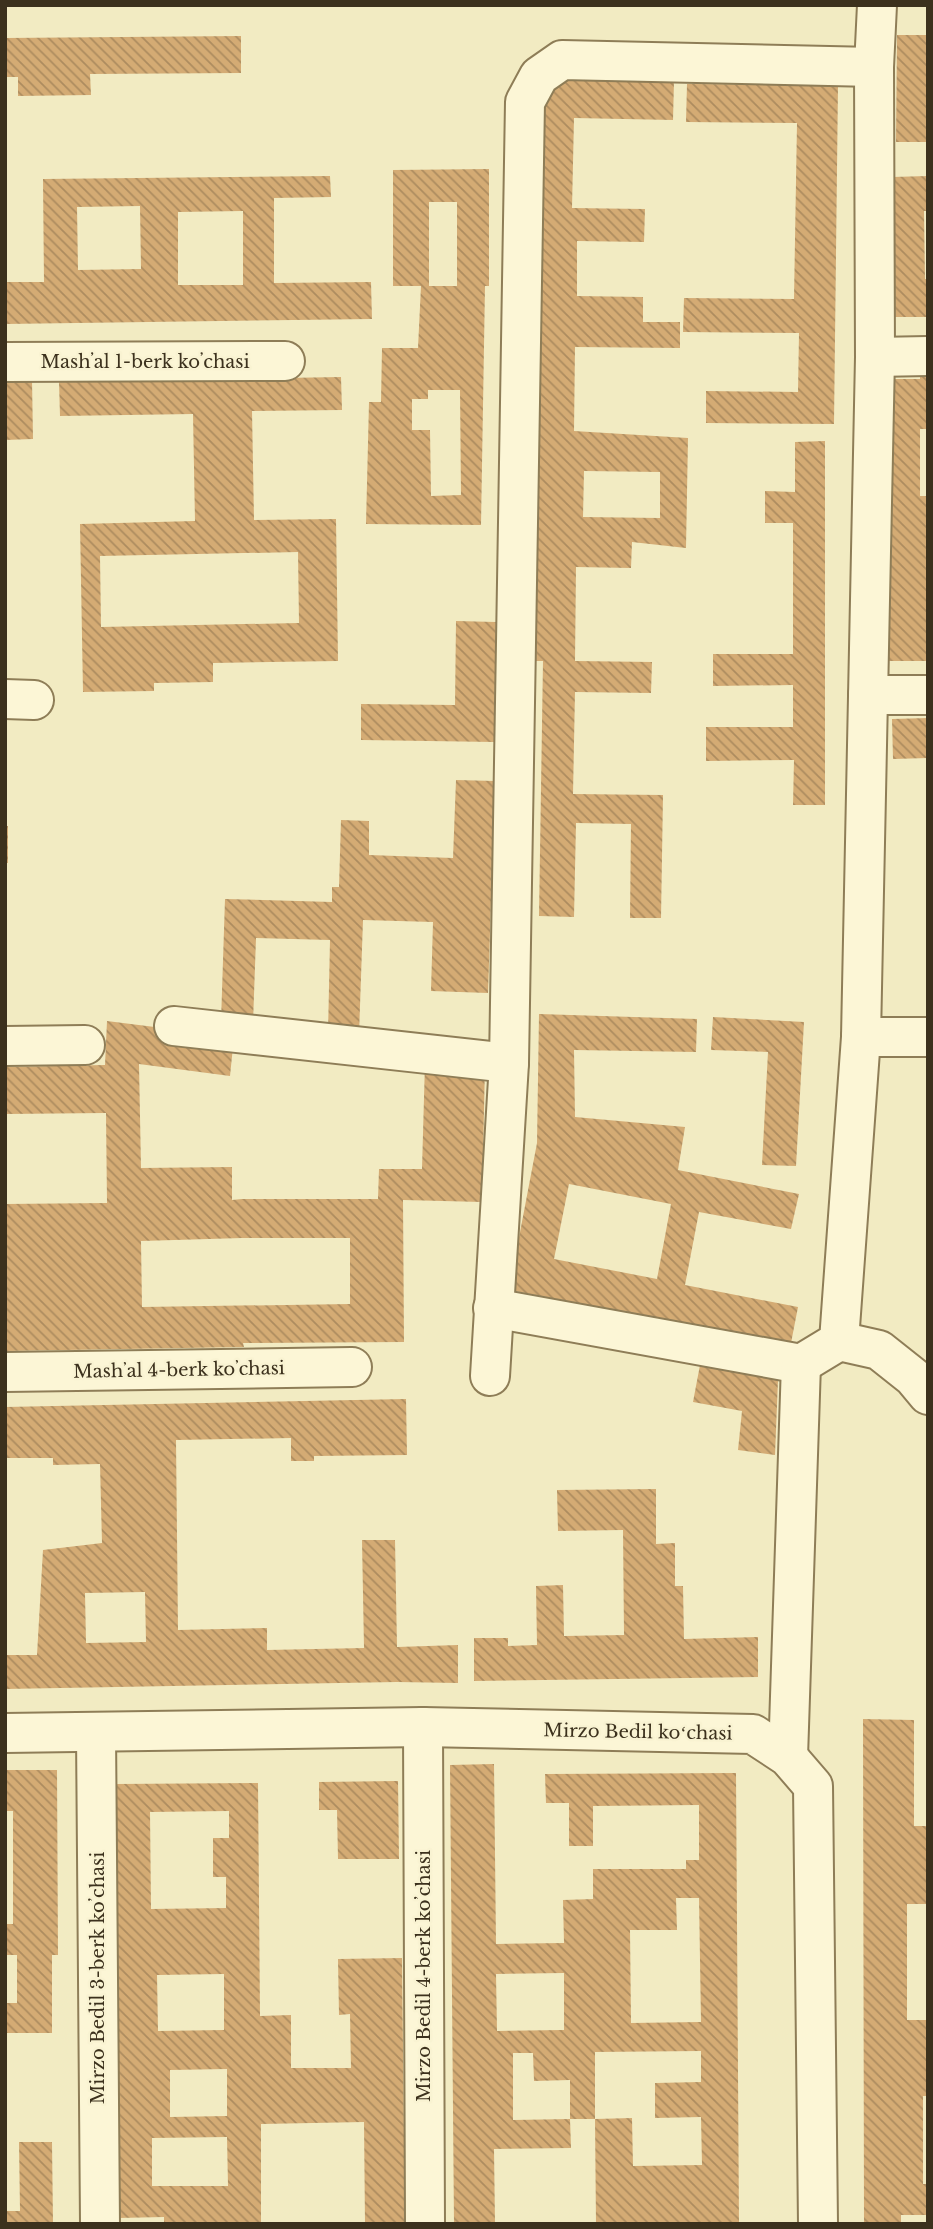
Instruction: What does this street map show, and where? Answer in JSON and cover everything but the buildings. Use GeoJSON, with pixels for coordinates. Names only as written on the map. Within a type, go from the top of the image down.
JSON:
{"type":"FeatureCollection","features":[{"type":"Feature","properties":{"kind":"street"},"geometry":{"type":"LineString","coordinates":[[839,1341],[861,1037],[875,357],[874,67],[877,5]]}},
{"type":"Feature","properties":{"kind":"street"},"geometry":{"type":"LineString","coordinates":[[490,1376],[509,1063],[525,102],[538,76],[562,60],[874,67]]}},
{"type":"Feature","properties":{"kind":"street"},"geometry":{"type":"LineString","coordinates":[[875,357],[928,356]]}},
{"type":"Feature","properties":{"kind":"street","name":"Mashʼal 1-berk koʼchasi"},"geometry":{"type":"LineString","coordinates":[[5,362],[285,361]]}},
{"type":"Feature","properties":{"kind":"street"},"geometry":{"type":"LineString","coordinates":[[868,695],[928,695]]}},
{"type":"Feature","properties":{"kind":"street"},"geometry":{"type":"LineString","coordinates":[[174,1026],[509,1063]]}},
{"type":"Feature","properties":{"kind":"street"},"geometry":{"type":"LineString","coordinates":[[861,1037],[928,1037]]}},
{"type":"Feature","properties":{"kind":"street"},"geometry":{"type":"LineString","coordinates":[[5,1046],[85,1045]]}},
{"type":"Feature","properties":{"kind":"street"},"geometry":{"type":"LineString","coordinates":[[493,1308],[801,1364],[839,1341],[879,1350],[914,1377],[928,1395]]}},
{"type":"Feature","properties":{"kind":"street"},"geometry":{"type":"LineString","coordinates":[[788,1757],[801,1364]]}},
{"type":"Feature","properties":{"kind":"street","name":"Mashʼal 4-berk koʼchasi"},"geometry":{"type":"LineString","coordinates":[[5,1372],[352,1367]]}},
{"type":"Feature","properties":{"kind":"street","name":"Mirzo Bedil koʻchasi"},"geometry":{"type":"LineString","coordinates":[[5,1733],[423,1727],[753,1734],[788,1757],[813,1786],[818,2224]]}},
{"type":"Feature","properties":{"kind":"street","name":"Mirzo Bedil 4-berk koʼchasi"},"geometry":{"type":"LineString","coordinates":[[423,1727],[425,2224]]}},
{"type":"Feature","properties":{"kind":"street","name":"Mirzo Bedil 3-berk koʼchasi"},"geometry":{"type":"LineString","coordinates":[[96,1732],[100,2224]]}}]}
